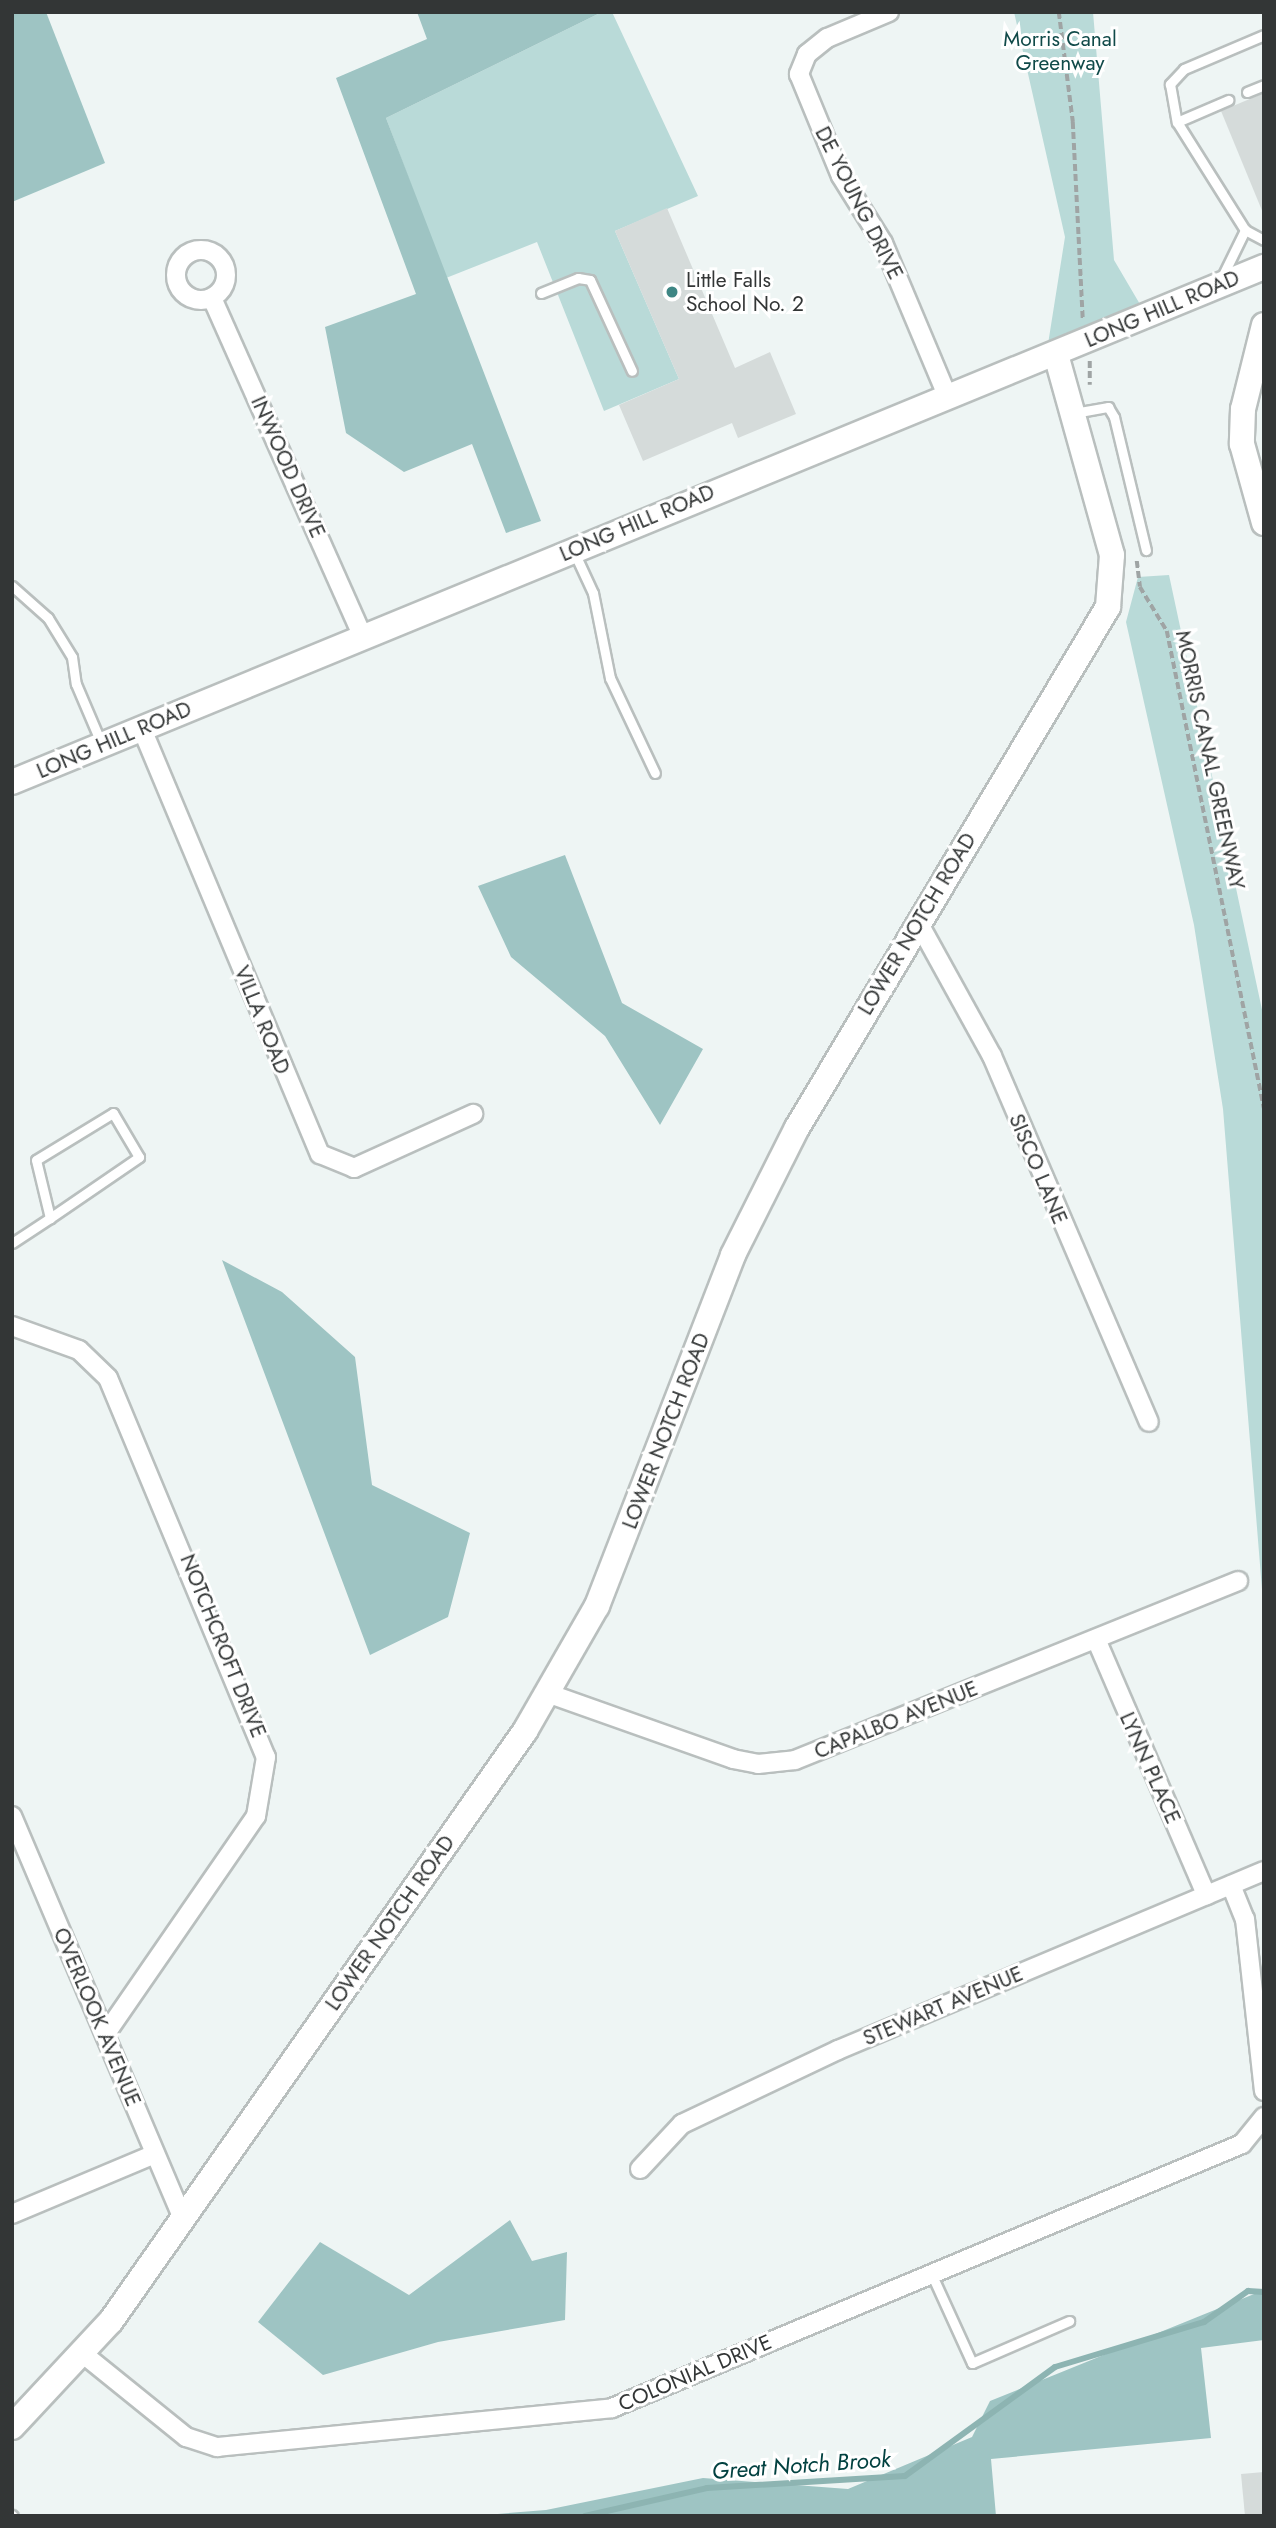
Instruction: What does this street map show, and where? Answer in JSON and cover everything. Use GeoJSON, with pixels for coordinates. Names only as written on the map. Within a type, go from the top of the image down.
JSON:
{"type":"FeatureCollection","features":[{"type":"Feature","properties":{"kind":"street","name":"DE YOUNG DRIVE"},"geometry":{"type":"LineString","coordinates":[[889,12],[827,38],[807,54],[799,74],[841,176],[883,243],[948,398]]}},
{"type":"Feature","properties":{"kind":"street","name":"LONG HILL ROAD"},"geometry":{"type":"LineString","coordinates":[[12,782],[1264,267]]}},
{"type":"Feature","properties":{"kind":"street","name":"INWOOD DRIVE"},"geometry":{"type":"LineString","coordinates":[[212,298],[363,637]]}},
{"type":"Feature","properties":{"kind":"street"},"geometry":{"type":"LineString","coordinates":[[1264,325],[1243,409],[1242,444],[1264,523]]}},
{"type":"Feature","properties":{"kind":"street","name":"LOWER NOTCH ROAD"},"geometry":{"type":"LineString","coordinates":[[12,2427],[82,2353],[183,2218],[547,1693],[597,1606],[733,1255],[835,1057],[1108,607],[1112,555],[1056,354]]}},
{"type":"Feature","properties":{"kind":"street","name":"VILLA ROAD"},"geometry":{"type":"LineString","coordinates":[[142,729],[320,1154],[354,1168],[473,1114]]}},
{"type":"Feature","properties":{"kind":"street","name":"SISCO LANE"},"geometry":{"type":"LineString","coordinates":[[918,922],[992,1056],[1149,1422]]}},
{"type":"Feature","properties":{"kind":"street","name":"NOTCHCROFT DRIVE"},"geometry":{"type":"LineString","coordinates":[[12,1326],[79,1350],[108,1378],[266,1757],[256,1816],[105,2035]]}},
{"type":"Feature","properties":{"kind":"street","name":"CAPALBO AVENUE"},"geometry":{"type":"LineString","coordinates":[[547,1693],[733,1759],[775,1763],[1096,1640],[1238,1581]]}},
{"type":"Feature","properties":{"kind":"street","name":"LYNN PLACE"},"geometry":{"type":"LineString","coordinates":[[1096,1640],[1206,1895]]}},
{"type":"Feature","properties":{"kind":"street","name":"OVERLOOK AVENUE"},"geometry":{"type":"LineString","coordinates":[[12,1816],[183,2218]]}},
{"type":"Feature","properties":{"kind":"street","name":"STEWART AVENUE"},"geometry":{"type":"LineString","coordinates":[[640,2169],[682,2124],[838,2050],[1264,1871]]}},
{"type":"Feature","properties":{"kind":"street"},"geometry":{"type":"LineString","coordinates":[[1231,1885],[1245,1919],[1264,2091]]}},
{"type":"Feature","properties":{"kind":"street","name":"COLONIAL DRIVE"},"geometry":{"type":"LineString","coordinates":[[82,2353],[186,2437],[231,2446],[611,2408],[931,2273],[1260,2124]]}},
{"type":"Feature","properties":{"kind":"street"},"geometry":{"type":"LineString","coordinates":[[12,2214],[155,2154]]}},
{"type":"Feature","properties":{"kind":"lane"},"geometry":{"type":"LineString","coordinates":[[1264,35],[1184,69],[1170,84],[1177,122],[1245,230],[1264,240]]}},
{"type":"Feature","properties":{"kind":"lane"},"geometry":{"type":"LineString","coordinates":[[1247,92],[1264,85]]}},
{"type":"Feature","properties":{"kind":"lane"},"geometry":{"type":"LineString","coordinates":[[1177,122],[1228,100]]}},
{"type":"Feature","properties":{"kind":"lane"},"geometry":{"type":"LineString","coordinates":[[1216,287],[1245,230]]}},
{"type":"Feature","properties":{"kind":"lane"},"geometry":{"type":"LineString","coordinates":[[541,293],[578,278],[590,280],[632,371]]}},
{"type":"Feature","properties":{"kind":"lane"},"geometry":{"type":"LineString","coordinates":[[1073,413],[1108,407],[1114,417],[1141,550]]}},
{"type":"Feature","properties":{"kind":"lane"},"geometry":{"type":"LineString","coordinates":[[573,550],[593,593],[610,678],[655,773]]}},
{"type":"Feature","properties":{"kind":"lane"},"geometry":{"type":"LineString","coordinates":[[12,586],[48,618],[72,657],[76,684],[102,745]]}},
{"type":"Feature","properties":{"kind":"lane"},"geometry":{"type":"LineString","coordinates":[[12,1243],[50,1218],[138,1157],[113,1113],[36,1160],[50,1218]]}},
{"type":"Feature","properties":{"kind":"lane"},"geometry":{"type":"LineString","coordinates":[[931,2273],[972,2363],[1069,2321]]}},
{"type":"Feature","properties":{"kind":"path"},"geometry":{"type":"LineString","coordinates":[[1059,12],[1084,323]]}},
{"type":"Feature","properties":{"kind":"path"},"geometry":{"type":"LineString","coordinates":[[1090,348],[1097,407]]}},
{"type":"Feature","properties":{"kind":"path","name":"MORRIS CANAL GREENWAY"},"geometry":{"type":"LineString","coordinates":[[1141,550],[1140,587],[1167,631],[1264,1108]]}},
{"type":"Feature","properties":{"kind":"green space"},"geometry":{"type":"Polygon","coordinates":[[[602,12],[612,12],[698,196],[615,231],[679,379],[604,411],[537,242],[446,278],[386,118],[602,12]]]}},
{"type":"Feature","properties":{"kind":"green space","name":"Morris Canal Greenway"},"geometry":{"type":"Polygon","coordinates":[[[1014,12],[1093,12],[1114,260],[1141,306],[1048,344],[1065,237],[1014,12]]]}},
{"type":"Feature","properties":{"kind":"green space"},"geometry":{"type":"Polygon","coordinates":[[[1169,575],[1264,1019],[1264,1614],[1223,1109],[1194,925],[1126,622],[1138,577],[1169,575]]]}},
{"type":"Feature","properties":{"kind":"shaded area"},"geometry":{"type":"Polygon","coordinates":[[[12,12],[46,12],[105,163],[12,202],[12,12]]]}},
{"type":"Feature","properties":{"kind":"shaded area"},"geometry":{"type":"Polygon","coordinates":[[[417,12],[602,12],[386,118],[541,521],[506,533],[472,444],[404,472],[346,433],[325,327],[416,294],[336,78],[427,39],[417,12]]]}},
{"type":"Feature","properties":{"kind":"shaded area"},"geometry":{"type":"Polygon","coordinates":[[[565,855],[622,1003],[703,1049],[660,1125],[605,1036],[511,957],[478,886],[565,855]]]}},
{"type":"Feature","properties":{"kind":"shaded area"},"geometry":{"type":"Polygon","coordinates":[[[222,1260],[282,1292],[355,1357],[372,1485],[470,1533],[448,1617],[370,1655],[222,1260]]]}},
{"type":"Feature","properties":{"kind":"shaded area"},"geometry":{"type":"Polygon","coordinates":[[[510,2220],[532,2261],[567,2252],[565,2320],[438,2342],[323,2375],[258,2322],[320,2242],[409,2295],[510,2220]]]}},
{"type":"Feature","properties":{"kind":"shaded area"},"geometry":{"type":"Polygon","coordinates":[[[1264,2290],[1264,2340],[1201,2348],[1211,2438],[991,2459],[996,2516],[473,2516],[546,2510],[703,2478],[848,2489],[972,2437],[990,2401],[1264,2290]]]}},
{"type":"Feature","properties":{"kind":"building"},"geometry":{"type":"Polygon","coordinates":[[[1264,93],[1264,213],[1263,213],[1221,111],[1264,93]]]}},
{"type":"Feature","properties":{"kind":"building","name":"Little Falls School No. 2"},"geometry":{"type":"Polygon","coordinates":[[[667,208],[735,368],[770,352],[796,414],[738,438],[732,423],[643,461],[619,405],[679,379],[615,231],[667,208]]]}},
{"type":"Feature","properties":{"kind":"building"},"geometry":{"type":"Polygon","coordinates":[[[1264,2472],[1264,2516],[1245,2516],[1241,2474],[1264,2472]]]}},
{"type":"Feature","properties":{"kind":"waterway","name":"Great Notch Brook"},"geometry":{"type":"LineString","coordinates":[[585,2516],[707,2488],[905,2476],[1055,2367],[1204,2322],[1248,2291],[1264,2292]]}},
{"type":"Feature","properties":{"kind":"place","name":"Little Falls School No. 2"},"geometry":{"type":"Point","coordinates":[672,292]}}]}
